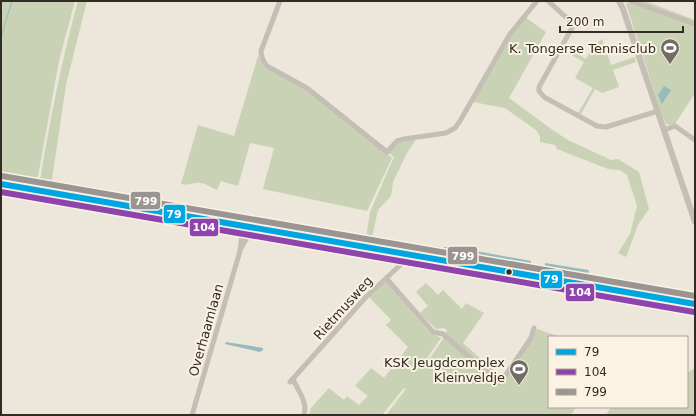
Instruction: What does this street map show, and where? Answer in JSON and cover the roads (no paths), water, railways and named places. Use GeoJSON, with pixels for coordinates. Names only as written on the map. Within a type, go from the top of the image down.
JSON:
{"type":"FeatureCollection","features":[{"type":"Feature","properties":{"kind":"main road"},"geometry":{"type":"LineString","coordinates":[[1,184],[695,304]]}},
{"type":"Feature","properties":{"kind":"street"},"geometry":{"type":"LineString","coordinates":[[280,1],[261,51],[262,59],[267,66],[307,88],[387,152],[397,141],[446,133],[455,128],[510,34],[537,1]]}},
{"type":"Feature","properties":{"kind":"street"},"geometry":{"type":"LineString","coordinates":[[548,1],[569,20],[572,28],[539,87],[539,91],[544,97],[597,126],[606,127],[658,111]]}},
{"type":"Feature","properties":{"kind":"street"},"geometry":{"type":"LineString","coordinates":[[620,1],[695,222]]}},
{"type":"Feature","properties":{"kind":"street"},"geometry":{"type":"LineString","coordinates":[[630,1],[695,24]]}},
{"type":"Feature","properties":{"kind":"street"},"geometry":{"type":"LineString","coordinates":[[664,130],[675,126],[695,140]]}},
{"type":"Feature","properties":{"kind":"street","name":"Overhaamlaan"},"geometry":{"type":"LineString","coordinates":[[192,415],[240,251],[243,226]]}},
{"type":"Feature","properties":{"kind":"street","name":"Overhaamlaan"},"geometry":{"type":"LineString","coordinates":[[240,251],[253,227]]}},
{"type":"Feature","properties":{"kind":"street","name":"Rietmusweg"},"geometry":{"type":"LineString","coordinates":[[304,415],[305,406],[303,399],[291,380],[366,297],[410,255]]}},
{"type":"Feature","properties":{"kind":"street"},"geometry":{"type":"LineString","coordinates":[[386,278],[433,332],[443,334],[499,383],[531,338],[534,328]]}},
{"type":"Feature","properties":{"kind":"water"},"geometry":{"type":"Polygon","coordinates":[[[664,86],[671,90],[662,104],[658,95],[664,86]]]}},
{"type":"Feature","properties":{"kind":"water"},"geometry":{"type":"Polygon","coordinates":[[[444,247],[459,248],[531,261],[531,265],[444,250],[444,247]]]}},
{"type":"Feature","properties":{"kind":"water"},"geometry":{"type":"Polygon","coordinates":[[[545,263],[589,270],[588,274],[545,267],[545,263]]]}},
{"type":"Feature","properties":{"kind":"water"},"geometry":{"type":"Polygon","coordinates":[[[226,342],[263,348],[263,350],[260,352],[225,344],[226,342]]]}},
{"type":"Feature","properties":{"kind":"waterway"},"geometry":{"type":"LineString","coordinates":[[1,37],[12,1]]}},
{"type":"Feature","properties":{"kind":"place","name":"K. Tongerse Tennisclub"},"geometry":{"type":"Point","coordinates":[670,65]}},
{"type":"Feature","properties":{"kind":"place","name":"KSK Jeugdcomplex Kleinveldje"},"geometry":{"type":"Point","coordinates":[519,386]}}]}
